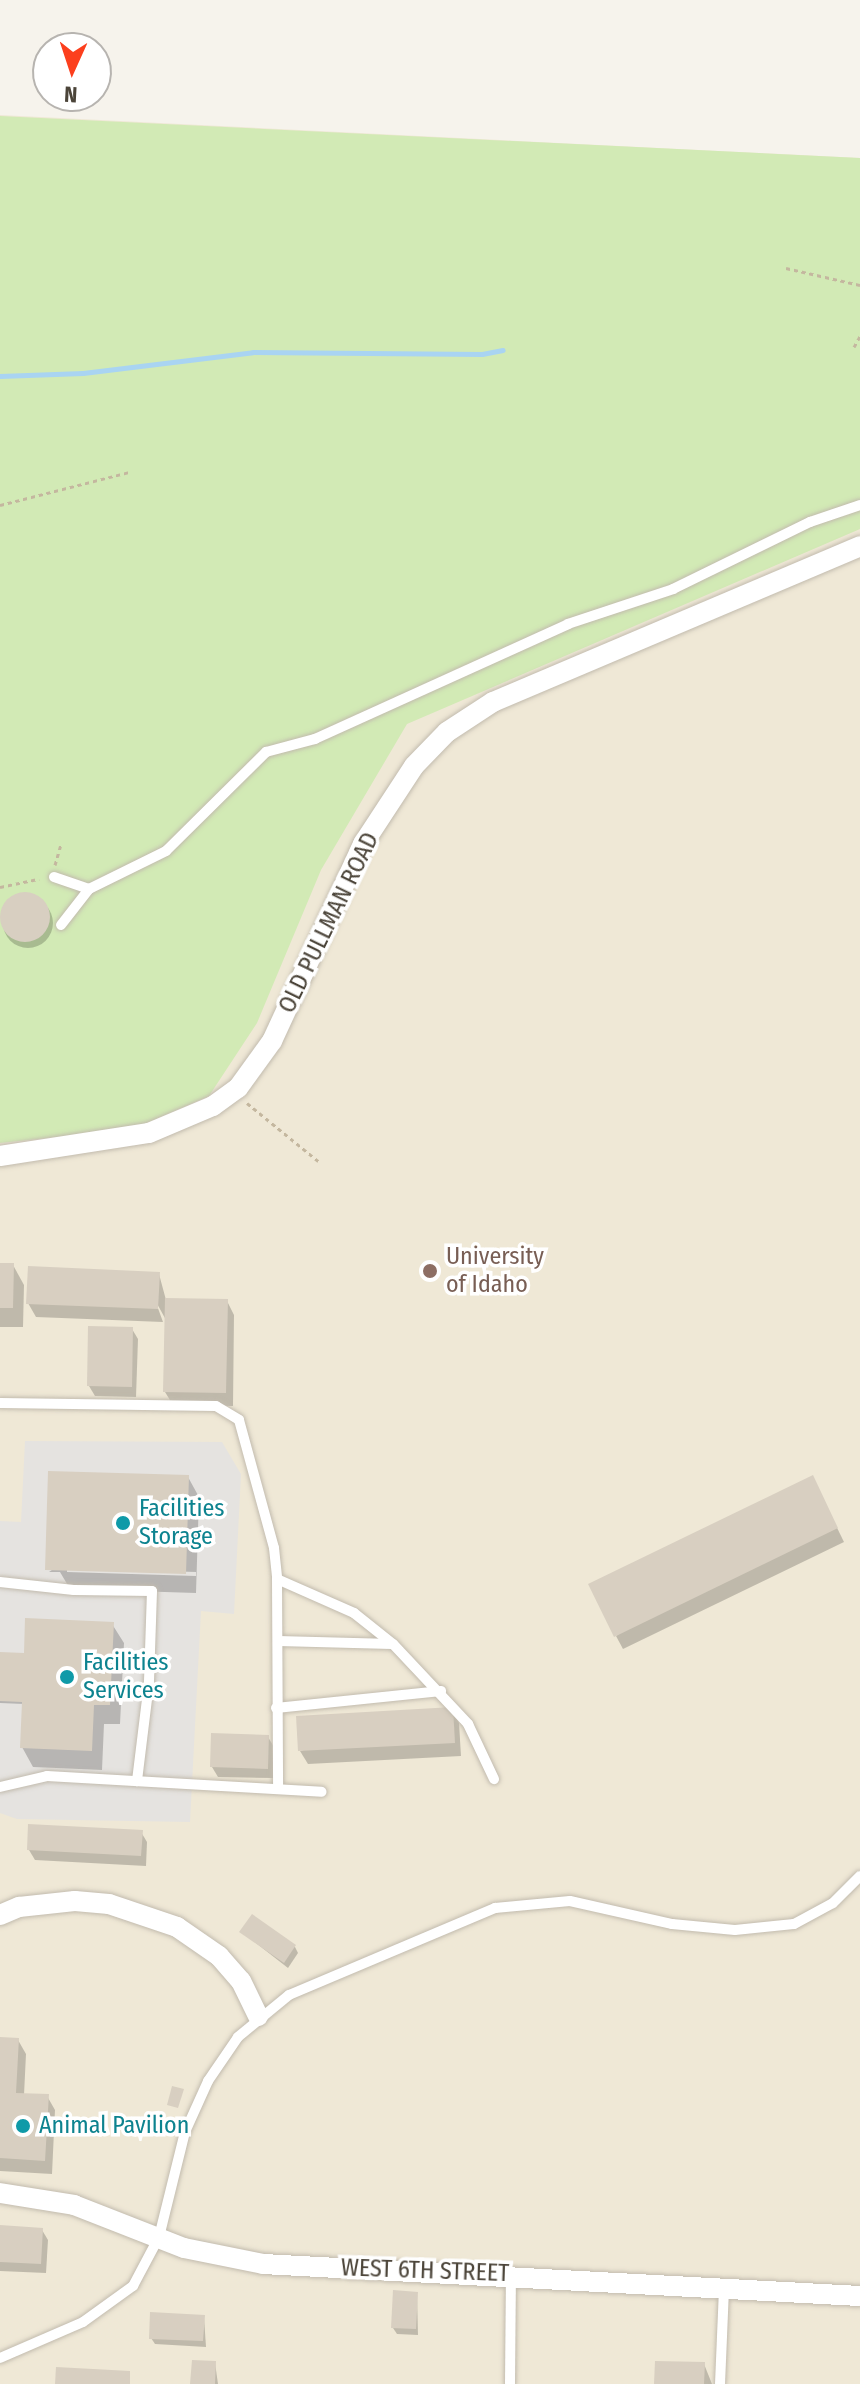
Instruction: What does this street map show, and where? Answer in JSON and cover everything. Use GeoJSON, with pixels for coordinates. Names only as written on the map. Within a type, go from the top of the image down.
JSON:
{"type":"FeatureCollection","features":[{"type":"Feature","properties":{"kind":"street","name":"OLD PULLMAN ROAD"},"geometry":{"type":"LineString","coordinates":[[0,1156],[149,1133],[232,1093],[272,1041],[363,844],[414,766],[447,732],[493,702],[860,546]]}},
{"type":"Feature","properties":{"kind":"street"},"geometry":{"type":"LineString","coordinates":[[0,1915],[19,1907],[75,1901],[109,1904],[177,1927],[219,1956],[241,1981],[258,2016]]}},
{"type":"Feature","properties":{"kind":"street","name":"WEST 6TH STREET"},"geometry":{"type":"LineString","coordinates":[[0,2193],[74,2205],[222,2258],[263,2264],[724,2286],[860,2296]]}},
{"type":"Feature","properties":{"kind":"lane"},"geometry":{"type":"LineString","coordinates":[[61,925],[89,889],[166,851],[266,752],[315,739],[568,624],[673,589],[810,522],[860,505]]}},
{"type":"Feature","properties":{"kind":"lane"},"geometry":{"type":"LineString","coordinates":[[54,877],[89,889]]}},
{"type":"Feature","properties":{"kind":"lane"},"geometry":{"type":"LineString","coordinates":[[0,1403],[216,1406],[239,1420],[274,1548],[277,1579],[278,1789]]}},
{"type":"Feature","properties":{"kind":"lane"},"geometry":{"type":"LineString","coordinates":[[277,1579],[354,1613],[393,1644],[441,1691],[468,1724],[494,1779]]}},
{"type":"Feature","properties":{"kind":"lane"},"geometry":{"type":"LineString","coordinates":[[0,1582],[152,1591],[149,1683],[137,1781]]}},
{"type":"Feature","properties":{"kind":"lane"},"geometry":{"type":"LineString","coordinates":[[278,1641],[393,1644]]}},
{"type":"Feature","properties":{"kind":"lane"},"geometry":{"type":"LineString","coordinates":[[276,1708],[441,1691]]}},
{"type":"Feature","properties":{"kind":"lane"},"geometry":{"type":"LineString","coordinates":[[0,1787],[47,1776],[322,1792]]}},
{"type":"Feature","properties":{"kind":"lane"},"geometry":{"type":"LineString","coordinates":[[0,2358],[83,2322],[133,2286],[159,2237],[185,2132],[208,2081],[258,2016],[323,1977],[495,1908],[570,1901],[672,1924],[735,1930],[794,1924],[833,1903],[860,1876]]}},
{"type":"Feature","properties":{"kind":"lane"},"geometry":{"type":"LineString","coordinates":[[510,2384],[511,2275]]}},
{"type":"Feature","properties":{"kind":"lane"},"geometry":{"type":"LineString","coordinates":[[720,2384],[724,2286]]}},
{"type":"Feature","properties":{"kind":"path"},"geometry":{"type":"LineString","coordinates":[[786,268],[860,285]]}},
{"type":"Feature","properties":{"kind":"path"},"geometry":{"type":"LineString","coordinates":[[854,347],[860,337]]}},
{"type":"Feature","properties":{"kind":"path"},"geometry":{"type":"LineString","coordinates":[[0,505],[129,472]]}},
{"type":"Feature","properties":{"kind":"path"},"geometry":{"type":"LineString","coordinates":[[0,887],[54,877],[61,844]]}},
{"type":"Feature","properties":{"kind":"path"},"geometry":{"type":"LineString","coordinates":[[232,1093],[318,1161]]}},
{"type":"Feature","properties":{"kind":"shaded area","name":"University of Idaho"},"geometry":{"type":"Polygon","coordinates":[[[0,115],[860,158],[860,2384],[0,2384],[0,115]]]}},
{"type":"Feature","properties":{"kind":"shaded area"},"geometry":{"type":"Polygon","coordinates":[[[25,1441],[222,1442],[241,1474],[234,1614],[201,1611],[190,1822],[17,1819],[0,1813],[0,1521],[21,1522],[25,1441]]]}},
{"type":"Feature","properties":{"kind":"green space"},"geometry":{"type":"Polygon","coordinates":[[[0,116],[860,158],[860,529],[407,724],[321,870],[257,1023],[209,1096],[133,1129],[0,1143],[0,116]]]}},
{"type":"Feature","properties":{"kind":"building"},"geometry":{"type":"Polygon","coordinates":[[[25,892],[42,900],[50,917],[42,934],[25,942],[8,934],[0,917],[8,900],[25,892]]]}},
{"type":"Feature","properties":{"kind":"building"},"geometry":{"type":"Polygon","coordinates":[[[0,1263],[14,1263],[13,1308],[0,1308],[0,1263]]]}},
{"type":"Feature","properties":{"kind":"building"},"geometry":{"type":"Polygon","coordinates":[[[28,1266],[160,1272],[158,1309],[26,1304],[28,1266]]]}},
{"type":"Feature","properties":{"kind":"building"},"geometry":{"type":"Polygon","coordinates":[[[165,1298],[228,1299],[226,1393],[163,1392],[165,1298]]]}},
{"type":"Feature","properties":{"kind":"building"},"geometry":{"type":"Polygon","coordinates":[[[88,1326],[133,1327],[132,1387],[87,1386],[88,1326]]]}},
{"type":"Feature","properties":{"kind":"building","name":"Facilities Storage"},"geometry":{"type":"Polygon","coordinates":[[[48,1471],[189,1475],[186,1574],[45,1570],[48,1471]]]}},
{"type":"Feature","properties":{"kind":"building"},"geometry":{"type":"Polygon","coordinates":[[[813,1475],[838,1528],[614,1637],[588,1584],[813,1475]]]}},
{"type":"Feature","properties":{"kind":"building","name":"Facilities Services"},"geometry":{"type":"Polygon","coordinates":[[[25,1618],[114,1622],[110,1705],[94,1705],[92,1751],[20,1748],[22,1702],[0,1701],[0,1652],[24,1653],[25,1618]]]}},
{"type":"Feature","properties":{"kind":"building"},"geometry":{"type":"Polygon","coordinates":[[[453,1707],[455,1743],[298,1751],[296,1716],[453,1707]]]}},
{"type":"Feature","properties":{"kind":"building"},"geometry":{"type":"Polygon","coordinates":[[[211,1733],[269,1735],[268,1769],[210,1767],[211,1733]]]}},
{"type":"Feature","properties":{"kind":"building"},"geometry":{"type":"Polygon","coordinates":[[[28,1824],[143,1830],[141,1856],[27,1850],[28,1824]]]}},
{"type":"Feature","properties":{"kind":"building"},"geometry":{"type":"Polygon","coordinates":[[[252,1914],[296,1945],[284,1963],[239,1932],[252,1914]]]}},
{"type":"Feature","properties":{"kind":"building","name":"Animal Pavilion"},"geometry":{"type":"Polygon","coordinates":[[[0,2037],[19,2038],[16,2093],[49,2094],[45,2161],[0,2158],[0,2037]]]}},
{"type":"Feature","properties":{"kind":"building"},"geometry":{"type":"Polygon","coordinates":[[[172,2086],[184,2089],[178,2108],[167,2105],[172,2086]]]}},
{"type":"Feature","properties":{"kind":"building"},"geometry":{"type":"Polygon","coordinates":[[[0,2225],[43,2228],[41,2264],[0,2262],[0,2225]]]}},
{"type":"Feature","properties":{"kind":"building"},"geometry":{"type":"Polygon","coordinates":[[[393,2290],[418,2292],[416,2329],[391,2328],[393,2290]]]}},
{"type":"Feature","properties":{"kind":"building"},"geometry":{"type":"Polygon","coordinates":[[[150,2312],[205,2315],[203,2341],[149,2339],[150,2312]]]}},
{"type":"Feature","properties":{"kind":"building"},"geometry":{"type":"Polygon","coordinates":[[[192,2360],[216,2361],[215,2384],[190,2384],[192,2360]]]}},
{"type":"Feature","properties":{"kind":"building"},"geometry":{"type":"Polygon","coordinates":[[[655,2361],[705,2362],[704,2384],[654,2384],[655,2361]]]}},
{"type":"Feature","properties":{"kind":"building"},"geometry":{"type":"Polygon","coordinates":[[[56,2367],[130,2371],[130,2384],[55,2384],[56,2367]]]}},
{"type":"Feature","properties":{"kind":"waterway"},"geometry":{"type":"LineString","coordinates":[[0,376],[83,373],[253,352],[482,354],[503,350]]}},
{"type":"Feature","properties":{"kind":"place","name":"University of Idaho"},"geometry":{"type":"Point","coordinates":[430,1271]}},
{"type":"Feature","properties":{"kind":"place","name":"Facilities Storage"},"geometry":{"type":"Point","coordinates":[123,1523]}},
{"type":"Feature","properties":{"kind":"place","name":"Facilities Services"},"geometry":{"type":"Point","coordinates":[67,1677]}},
{"type":"Feature","properties":{"kind":"place","name":"Animal Pavilion"},"geometry":{"type":"Point","coordinates":[23,2126]}}]}
